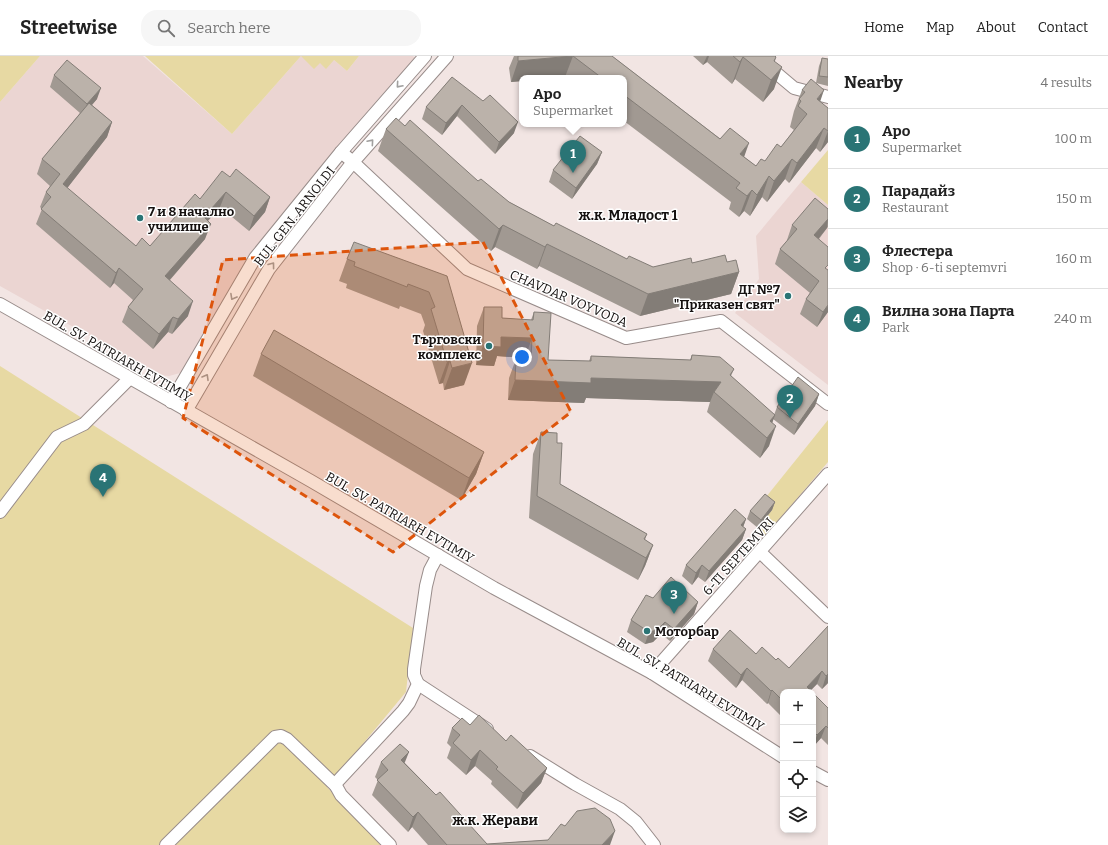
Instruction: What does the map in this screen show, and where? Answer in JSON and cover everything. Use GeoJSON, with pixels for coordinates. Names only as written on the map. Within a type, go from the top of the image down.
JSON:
{"type":"FeatureCollection","features":[{"type":"Feature","properties":{"kind":"street","name":"BUL. GEN. ARNOLDI"},"geometry":{"type":"LineString","coordinates":[[171,402],[255,258],[341,152],[425,56]]}},
{"type":"Feature","properties":{"kind":"street","name":"BUL. GEN. ARNOLDI"},"geometry":{"type":"LineString","coordinates":[[186,411],[269,269],[353,162],[447,56]]}},
{"type":"Feature","properties":{"kind":"street"},"geometry":{"type":"LineString","coordinates":[[756,56],[794,88],[828,97]]}},
{"type":"Feature","properties":{"kind":"street","name":"CHAVDAR VOYVODA"},"geometry":{"type":"LineString","coordinates":[[341,152],[467,269],[626,338],[721,321],[828,404]]}},
{"type":"Feature","properties":{"kind":"street","name":"BUL. SV. PATRIARH EVTIMIY"},"geometry":{"type":"LineString","coordinates":[[0,304],[494,588],[652,673],[780,755]]}},
{"type":"Feature","properties":{"kind":"street"},"geometry":{"type":"LineString","coordinates":[[0,512],[57,437],[84,424],[129,379]]}},
{"type":"Feature","properties":{"kind":"street","name":"6-TI SEPTEMVRI"},"geometry":{"type":"LineString","coordinates":[[652,673],[828,474]]}},
{"type":"Feature","properties":{"kind":"street"},"geometry":{"type":"LineString","coordinates":[[760,552],[828,616]]}},
{"type":"Feature","properties":{"kind":"street"},"geometry":{"type":"LineString","coordinates":[[438,555],[430,570],[426,586],[414,675],[418,684],[497,735]]}},
{"type":"Feature","properties":{"kind":"street"},"geometry":{"type":"LineString","coordinates":[[336,786],[337,782],[403,711],[409,703],[418,684]]}},
{"type":"Feature","properties":{"kind":"street"},"geometry":{"type":"LineString","coordinates":[[166,845],[275,737],[281,736],[287,739],[336,786],[341,795],[390,845]]}},
{"type":"Feature","properties":{"kind":"street"},"geometry":{"type":"LineString","coordinates":[[523,752],[575,784],[620,809],[636,822],[654,845]]}},
{"type":"Feature","properties":{"kind":"street"},"geometry":{"type":"LineString","coordinates":[[816,774],[828,780]]}},
{"type":"Feature","properties":{"kind":"highlighted area"},"geometry":{"type":"Polygon","coordinates":[[[483,242],[571,412],[393,552],[183,418],[223,260],[483,242]]]}},
{"type":"Feature","properties":{"kind":"shaded area"},"geometry":{"type":"Polygon","coordinates":[[[0,56],[40,56],[0,102],[0,56]]]}},
{"type":"Feature","properties":{"kind":"shaded area","name":"7 и 8 начално училище"},"geometry":{"type":"Polygon","coordinates":[[[40,56],[143,56],[232,134],[301,56],[320,63],[334,60],[347,71],[359,56],[413,56],[416,59],[377,100],[299,193],[261,242],[227,293],[191,361],[180,373],[169,376],[159,375],[0,286],[0,102],[40,56]]]}},
{"type":"Feature","properties":{"kind":"shaded area"},"geometry":{"type":"Polygon","coordinates":[[[145,56],[301,56],[232,134],[145,56]]]}},
{"type":"Feature","properties":{"kind":"shaded area"},"geometry":{"type":"Polygon","coordinates":[[[301,56],[359,56],[347,71],[334,60],[326,69],[320,63],[314,69],[301,56]]]}},
{"type":"Feature","properties":{"kind":"shaded area"},"geometry":{"type":"Polygon","coordinates":[[[828,150],[828,205],[801,182],[828,150]]]}},
{"type":"Feature","properties":{"kind":"shaded area","name":"ДГ №7 \"Приказен свят\""},"geometry":{"type":"Polygon","coordinates":[[[801,182],[828,205],[828,385],[735,313],[759,279],[756,236],[801,182]]]}},
{"type":"Feature","properties":{"kind":"shaded area"},"geometry":{"type":"Polygon","coordinates":[[[0,366],[413,628],[406,692],[327,787],[381,845],[0,845],[0,366]]]}},
{"type":"Feature","properties":{"kind":"shaded area"},"geometry":{"type":"Polygon","coordinates":[[[828,420],[828,462],[766,535],[758,528],[772,510],[762,502],[828,420]]]}},
{"type":"Feature","properties":{"kind":"building"},"geometry":{"type":"Polygon","coordinates":[[[518,56],[572,56],[518,61],[518,56]]]}},
{"type":"Feature","properties":{"kind":"building"},"geometry":{"type":"Polygon","coordinates":[[[573,56],[612,56],[720,139],[730,128],[749,143],[740,154],[756,166],[761,159],[765,161],[777,144],[781,147],[807,114],[798,106],[801,101],[799,99],[805,92],[802,90],[811,79],[824,90],[817,99],[828,108],[828,131],[824,128],[797,163],[792,159],[774,181],[769,176],[757,195],[752,190],[747,196],[736,188],[740,183],[627,97],[627,75],[598,75],[573,56]]]}},
{"type":"Feature","properties":{"kind":"building"},"geometry":{"type":"Polygon","coordinates":[[[733,56],[775,56],[774,61],[782,67],[771,80],[743,57],[740,62],[733,56]]]}},
{"type":"Feature","properties":{"kind":"building"},"geometry":{"type":"Polygon","coordinates":[[[822,58],[828,59],[828,77],[819,76],[822,58]]]}},
{"type":"Feature","properties":{"kind":"building"},"geometry":{"type":"Polygon","coordinates":[[[67,60],[101,88],[87,104],[54,75],[67,60]]]}},
{"type":"Feature","properties":{"kind":"building"},"geometry":{"type":"Polygon","coordinates":[[[452,77],[483,101],[490,95],[518,122],[499,142],[462,105],[446,123],[426,107],[452,77]]]}},
{"type":"Feature","properties":{"kind":"building"},"geometry":{"type":"Polygon","coordinates":[[[89,103],[112,122],[63,184],[136,246],[142,238],[150,246],[195,194],[200,199],[222,171],[230,177],[236,169],[270,197],[254,216],[226,192],[204,217],[211,224],[165,276],[193,301],[178,319],[173,317],[159,334],[128,307],[143,289],[119,268],[116,273],[41,209],[51,197],[46,192],[60,174],[42,159],[89,103]]]}},
{"type":"Feature","properties":{"kind":"building"},"geometry":{"type":"Polygon","coordinates":[[[396,118],[405,126],[410,120],[478,181],[481,179],[509,202],[554,226],[556,223],[627,259],[629,256],[653,267],[691,258],[692,263],[725,255],[727,262],[736,260],[739,272],[648,294],[547,244],[545,247],[503,225],[499,229],[386,129],[396,118]]]}},
{"type":"Feature","properties":{"kind":"building"},"geometry":{"type":"Polygon","coordinates":[[[580,136],[602,152],[576,188],[553,170],[580,136]]]}},
{"type":"Feature","properties":{"kind":"building"},"geometry":{"type":"Polygon","coordinates":[[[815,198],[828,209],[828,219],[814,235],[828,247],[828,265],[825,268],[828,270],[828,305],[823,312],[806,299],[819,281],[780,249],[797,229],[792,225],[815,198]]]}},
{"type":"Feature","properties":{"kind":"building"},"geometry":{"type":"Polygon","coordinates":[[[354,242],[447,276],[472,363],[452,368],[450,361],[447,362],[431,309],[435,307],[429,292],[408,284],[407,287],[354,266],[355,262],[347,259],[354,242]]]}},
{"type":"Feature","properties":{"kind":"building"},"geometry":{"type":"Polygon","coordinates":[[[484,307],[502,307],[502,318],[533,320],[534,312],[551,313],[548,360],[591,361],[591,356],[691,360],[692,355],[720,357],[734,369],[730,375],[775,415],[770,421],[776,426],[767,438],[714,392],[721,382],[591,378],[591,383],[515,380],[516,359],[531,359],[532,338],[501,337],[501,347],[483,346],[484,307]]]}},
{"type":"Feature","properties":{"kind":"building"},"geometry":{"type":"Polygon","coordinates":[[[274,330],[484,452],[469,478],[261,354],[274,330]]]}},
{"type":"Feature","properties":{"kind":"building"},"geometry":{"type":"Polygon","coordinates":[[[798,377],[819,394],[798,424],[777,407],[798,377]]]}},
{"type":"Feature","properties":{"kind":"building"},"geometry":{"type":"Polygon","coordinates":[[[541,432],[557,433],[557,443],[562,443],[560,484],[647,534],[644,539],[653,545],[646,558],[537,496],[541,432]]]}},
{"type":"Feature","properties":{"kind":"building"},"geometry":{"type":"Polygon","coordinates":[[[765,494],[775,502],[761,520],[750,511],[765,494]]]}},
{"type":"Feature","properties":{"kind":"building"},"geometry":{"type":"Polygon","coordinates":[[[735,509],[746,519],[741,525],[746,529],[709,571],[702,565],[696,573],[686,565],[735,509]]]}},
{"type":"Feature","properties":{"kind":"building"},"geometry":{"type":"Polygon","coordinates":[[[671,577],[698,602],[674,629],[665,622],[657,630],[649,632],[631,620],[646,595],[653,598],[671,577]]]}},
{"type":"Feature","properties":{"kind":"building"},"geometry":{"type":"Polygon","coordinates":[[[828,626],[828,674],[826,676],[822,671],[807,687],[809,689],[780,689],[780,698],[747,668],[741,675],[713,649],[730,630],[756,654],[762,647],[776,660],[778,658],[789,668],[828,626]]]}},
{"type":"Feature","properties":{"kind":"building"},"geometry":{"type":"Polygon","coordinates":[[[816,696],[828,708],[828,728],[826,726],[817,735],[816,696]]]}},
{"type":"Feature","properties":{"kind":"building"},"geometry":{"type":"Polygon","coordinates":[[[479,715],[506,741],[511,735],[547,768],[523,793],[496,769],[498,767],[480,750],[471,760],[453,743],[460,735],[452,728],[462,718],[470,725],[479,715]]]}},
{"type":"Feature","properties":{"kind":"building"},"geometry":{"type":"Polygon","coordinates":[[[400,744],[409,752],[401,760],[436,795],[440,792],[487,844],[548,840],[561,824],[565,826],[577,811],[595,808],[610,819],[615,831],[602,845],[447,845],[418,812],[413,817],[377,780],[388,770],[381,762],[400,744]]]}},
{"type":"Feature","properties":{"kind":"place","name":"Аро"},"geometry":{"type":"Point","coordinates":[573,173]}},
{"type":"Feature","properties":{"kind":"place","name":"7 и 8 начално училище"},"geometry":{"type":"Point","coordinates":[140,218]}},
{"type":"Feature","properties":{"kind":"place","name":"ДГ №7 \"Приказен свят\""},"geometry":{"type":"Point","coordinates":[788,296]}},
{"type":"Feature","properties":{"kind":"place","name":"Търговски комплекс"},"geometry":{"type":"Point","coordinates":[489,346]}},
{"type":"Feature","properties":{"kind":"place","name":"Парадайз"},"geometry":{"type":"Point","coordinates":[790,418]}},
{"type":"Feature","properties":{"kind":"place","name":"Вилна зона Парта"},"geometry":{"type":"Point","coordinates":[103,497]}},
{"type":"Feature","properties":{"kind":"place","name":"Флестера"},"geometry":{"type":"Point","coordinates":[674,614]}},
{"type":"Feature","properties":{"kind":"place","name":"Моторбар"},"geometry":{"type":"Point","coordinates":[647,631]}},
{"type":"Feature","properties":{"kind":"district","name":"ж.к. Младост 1"},"geometry":{"type":"Point","coordinates":[628,215]}},
{"type":"Feature","properties":{"kind":"district","name":"ж.к. Жерави"},"geometry":{"type":"Point","coordinates":[495,820]}}]}
